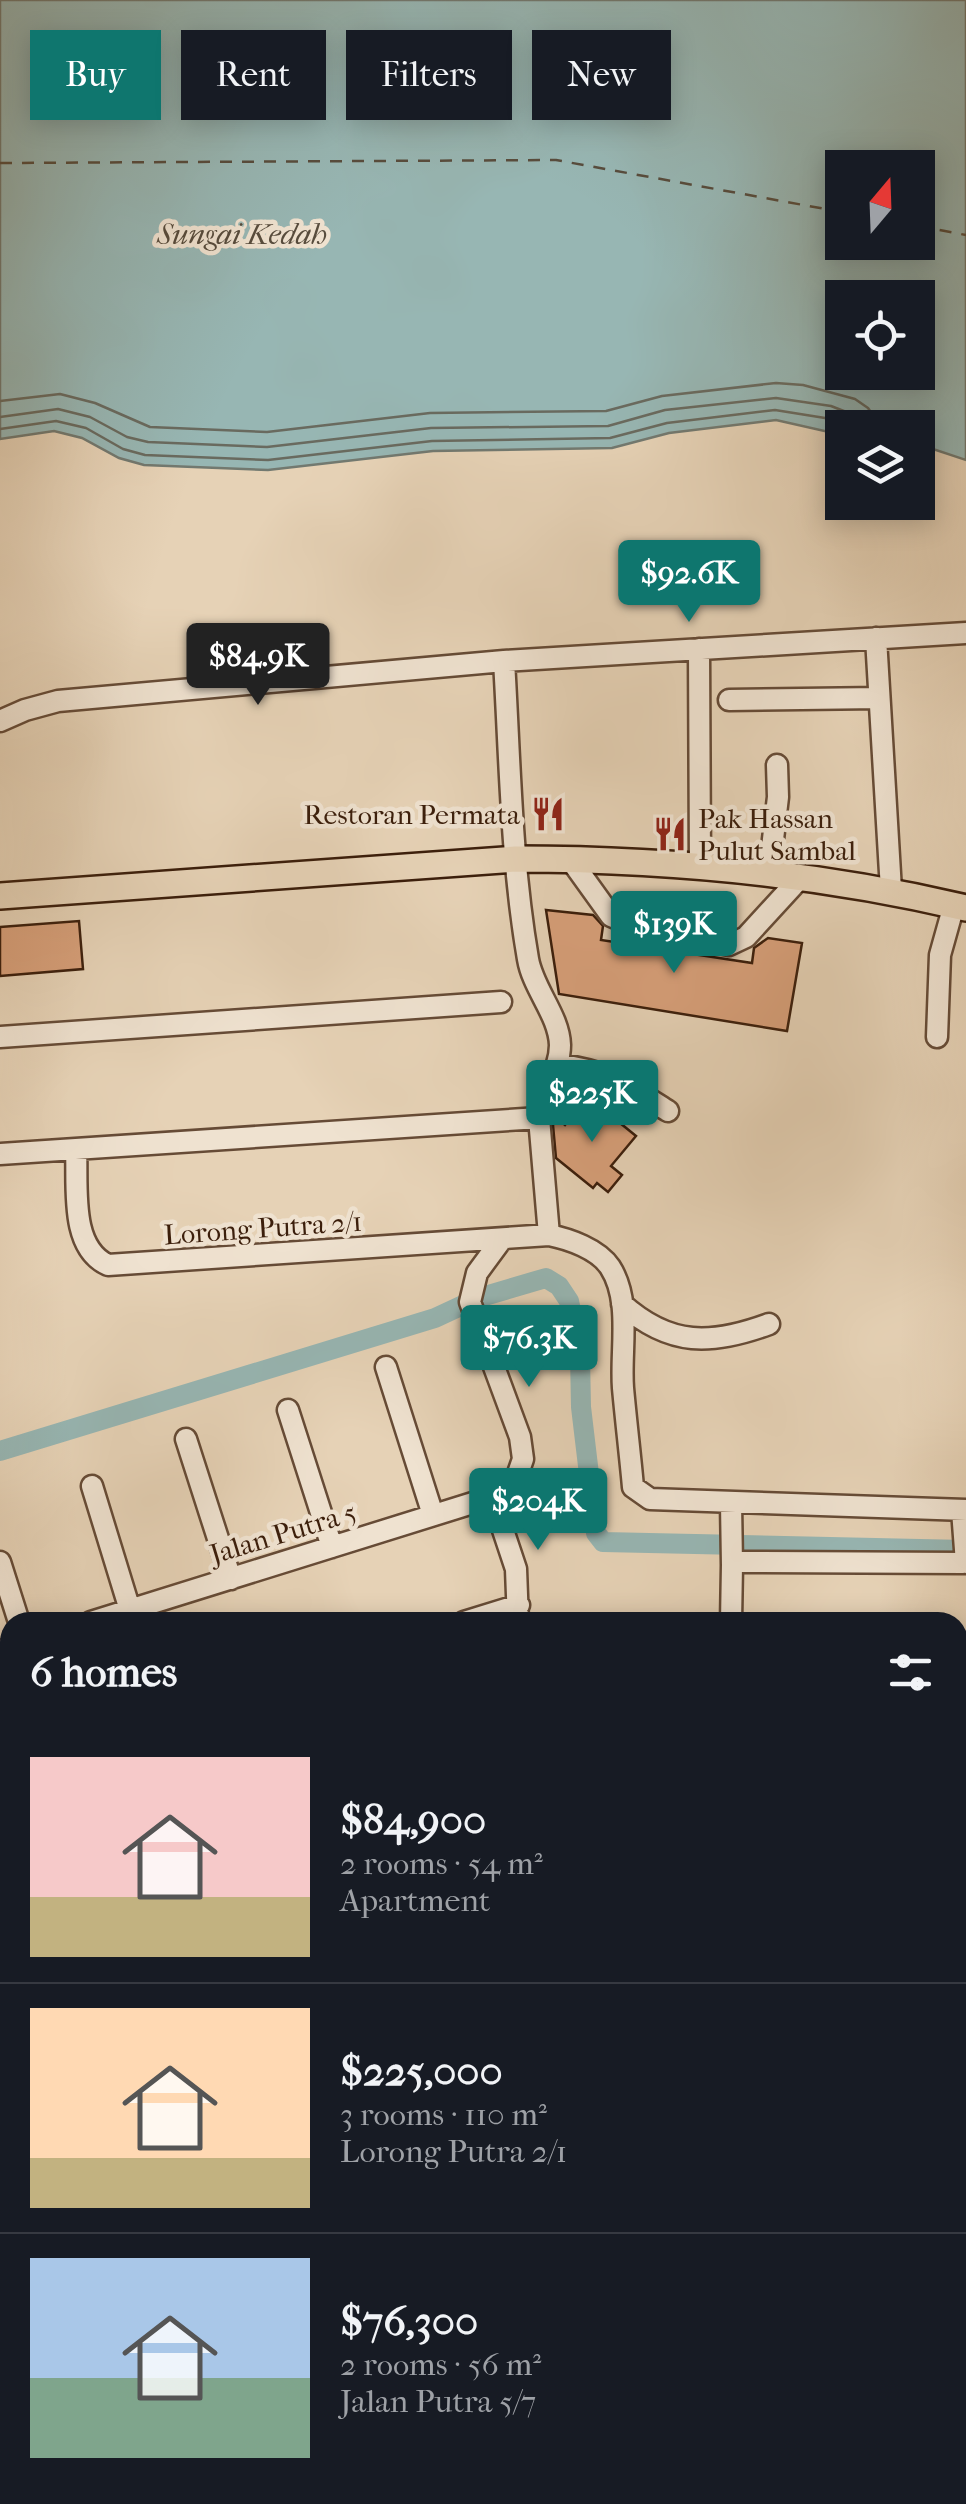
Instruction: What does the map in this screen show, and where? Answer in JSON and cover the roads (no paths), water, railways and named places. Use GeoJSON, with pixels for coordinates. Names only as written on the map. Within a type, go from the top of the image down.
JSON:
{"type":"FeatureCollection","features":[{"type":"Feature","properties":{"kind":"main road"},"geometry":{"type":"LineString","coordinates":[[0,896],[516,859],[570,859],[769,872],[891,890],[960,906]]}},
{"type":"Feature","properties":{"kind":"street"},"geometry":{"type":"LineString","coordinates":[[0,721],[58,701],[504,662],[966,633]]}},
{"type":"Feature","properties":{"kind":"street"},"geometry":{"type":"LineString","coordinates":[[876,638],[891,890]]}},
{"type":"Feature","properties":{"kind":"street"},"geometry":{"type":"LineString","coordinates":[[699,649],[700,865]]}},
{"type":"Feature","properties":{"kind":"street"},"geometry":{"type":"LineString","coordinates":[[504,662],[516,859],[528,958],[559,1034],[558,1065],[540,1106],[539,1118],[549,1236],[566,1238],[610,1266],[622,1304],[623,1384],[633,1487],[650,1499],[964,1510],[964,1557],[740,1562],[732,1549]]}},
{"type":"Feature","properties":{"kind":"street"},"geometry":{"type":"LineString","coordinates":[[729,700],[879,698]]}},
{"type":"Feature","properties":{"kind":"street"},"geometry":{"type":"LineString","coordinates":[[769,872],[778,809],[777,766]]}},
{"type":"Feature","properties":{"kind":"street"},"geometry":{"type":"LineString","coordinates":[[570,859],[610,916],[637,927],[729,945],[746,937],[801,877]]}},
{"type":"Feature","properties":{"kind":"street"},"geometry":{"type":"LineString","coordinates":[[936,1036],[940,955],[960,906]]}},
{"type":"Feature","properties":{"kind":"street"},"geometry":{"type":"LineString","coordinates":[[0,1036],[500,1002]]}},
{"type":"Feature","properties":{"kind":"street"},"geometry":{"type":"LineString","coordinates":[[558,1065],[594,1068],[613,1075],[668,1111]]}},
{"type":"Feature","properties":{"kind":"street"},"geometry":{"type":"LineString","coordinates":[[0,1154],[539,1118]]}},
{"type":"Feature","properties":{"kind":"street","name":"Lorong Putra 2/1"},"geometry":{"type":"LineString","coordinates":[[76,1149],[81,1230],[88,1252],[108,1265],[549,1236]]}},
{"type":"Feature","properties":{"kind":"street"},"geometry":{"type":"LineString","coordinates":[[502,1239],[477,1274],[470,1302],[520,1438],[523,1459],[514,1484],[492,1496],[514,1556],[519,1612]]}},
{"type":"Feature","properties":{"kind":"street"},"geometry":{"type":"LineString","coordinates":[[622,1304],[643,1323],[701,1341],[738,1336],[769,1324]]}},
{"type":"Feature","properties":{"kind":"street"},"geometry":{"type":"LineString","coordinates":[[386,1367],[433,1515]]}},
{"type":"Feature","properties":{"kind":"street"},"geometry":{"type":"LineString","coordinates":[[288,1410],[332,1547]]}},
{"type":"Feature","properties":{"kind":"street"},"geometry":{"type":"LineString","coordinates":[[186,1439],[231,1578]]}},
{"type":"Feature","properties":{"kind":"street"},"geometry":{"type":"LineString","coordinates":[[92,1486],[130,1610]]}},
{"type":"Feature","properties":{"kind":"street","name":"Jalan Putra 5"},"geometry":{"type":"LineString","coordinates":[[124,1612],[492,1496]]}},
{"type":"Feature","properties":{"kind":"street"},"geometry":{"type":"LineString","coordinates":[[731,1503],[731,1612]]}},
{"type":"Feature","properties":{"kind":"street"},"geometry":{"type":"LineString","coordinates":[[0,1562],[17,1612]]}},
{"type":"Feature","properties":{"kind":"water","name":"Sungai Kedah"},"geometry":{"type":"Polygon","coordinates":[[[0,0],[966,0],[966,460],[935,450],[935,410],[825,410],[825,431],[776,420],[669,433],[612,448],[433,451],[268,470],[144,465],[119,458],[82,438],[54,431],[0,439],[0,0]]]}},
{"type":"Feature","properties":{"kind":"waterway"},"geometry":{"type":"LineString","coordinates":[[478,1298],[546,1278],[559,1286],[569,1301],[580,1356],[581,1407],[596,1533],[603,1542],[966,1550]]}},
{"type":"Feature","properties":{"kind":"waterway"},"geometry":{"type":"LineString","coordinates":[[0,1451],[435,1318],[463,1305]]}},
{"type":"Feature","properties":{"kind":"place","name":"Restoran Permata"},"geometry":{"type":"Point","coordinates":[548,814]}},
{"type":"Feature","properties":{"kind":"place","name":"Pak Hassan Pulut Sambal"},"geometry":{"type":"Point","coordinates":[670,834]}}]}
